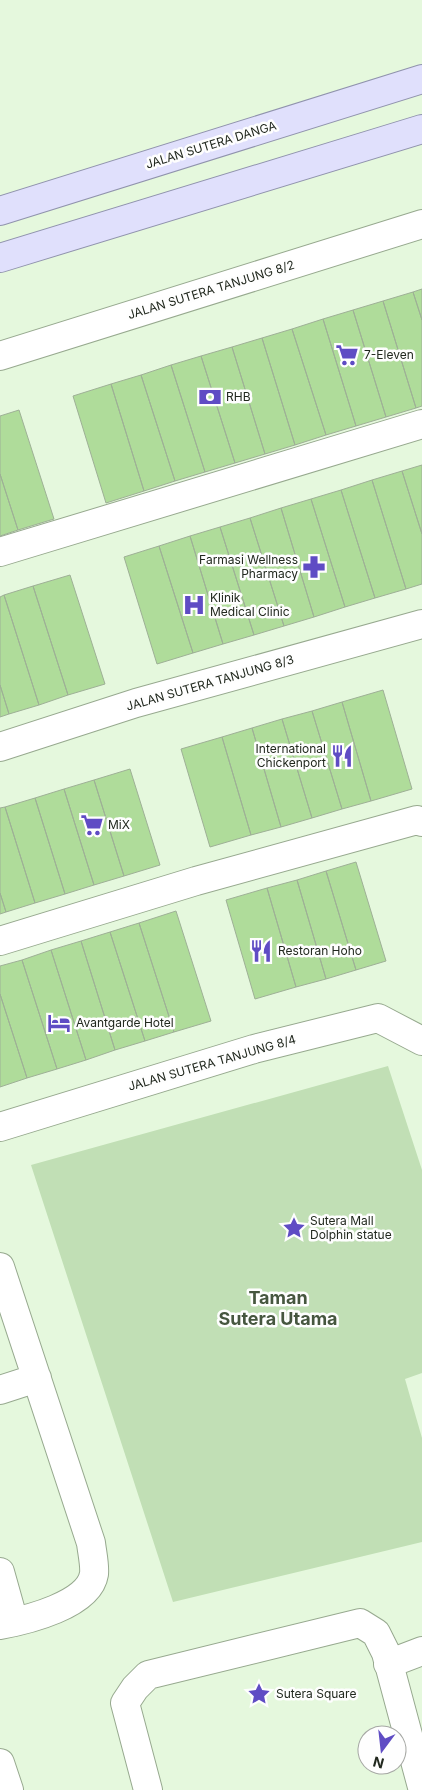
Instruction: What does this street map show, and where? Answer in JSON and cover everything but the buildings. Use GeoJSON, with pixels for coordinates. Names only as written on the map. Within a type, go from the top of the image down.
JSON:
{"type":"FeatureCollection","features":[{"type":"Feature","properties":{"kind":"main road","name":"JALAN SUTERA DANGA"},"geometry":{"type":"LineString","coordinates":[[0,211],[422,79]]}},
{"type":"Feature","properties":{"kind":"main road"},"geometry":{"type":"LineString","coordinates":[[0,258],[422,129]]}},
{"type":"Feature","properties":{"kind":"street","name":"JALAN SUTERA TANJUNG 8/2"},"geometry":{"type":"LineString","coordinates":[[0,356],[422,224]]}},
{"type":"Feature","properties":{"kind":"street"},"geometry":{"type":"LineString","coordinates":[[0,552],[422,424]]}},
{"type":"Feature","properties":{"kind":"street","name":"JALAN SUTERA TANJUNG 8/3"},"geometry":{"type":"LineString","coordinates":[[0,747],[136,703],[422,624]]}},
{"type":"Feature","properties":{"kind":"street"},"geometry":{"type":"LineString","coordinates":[[0,941],[196,881],[418,820],[422,822]]}},
{"type":"Feature","properties":{"kind":"street","name":"JALAN SUTERA TANJUNG 8/4"},"geometry":{"type":"LineString","coordinates":[[0,1127],[254,1049],[378,1018],[422,1041]]}},
{"type":"Feature","properties":{"kind":"street"},"geometry":{"type":"LineString","coordinates":[[0,1267],[91,1543],[94,1574],[85,1592],[68,1604],[7,1624],[0,1572]]}},
{"type":"Feature","properties":{"kind":"street"},"geometry":{"type":"LineString","coordinates":[[0,1390],[37,1378]]}},
{"type":"Feature","properties":{"kind":"street"},"geometry":{"type":"LineString","coordinates":[[148,1790],[125,1703],[135,1688],[148,1675],[360,1623],[376,1633],[388,1664],[422,1787]]}},
{"type":"Feature","properties":{"kind":"street"},"geometry":{"type":"LineString","coordinates":[[388,1664],[422,1651]]}},
{"type":"Feature","properties":{"kind":"street"},"geometry":{"type":"LineString","coordinates":[[0,1763],[9,1790]]}},
{"type":"Feature","properties":{"kind":"green space"},"geometry":{"type":"Polygon","coordinates":[[[388,1066],[422,1170],[422,1373],[405,1379],[422,1438],[422,1542],[173,1602],[31,1165],[388,1066]]]}},
{"type":"Feature","properties":{"kind":"place","name":"7-Eleven"},"geometry":{"type":"Point","coordinates":[347,355]}},
{"type":"Feature","properties":{"kind":"place","name":"RHB"},"geometry":{"type":"Point","coordinates":[210,397]}},
{"type":"Feature","properties":{"kind":"place","name":"Farmasi Wellness Pharmacy"},"geometry":{"type":"Point","coordinates":[314,567]}},
{"type":"Feature","properties":{"kind":"place","name":"Klinik Medical Clinic"},"geometry":{"type":"Point","coordinates":[194,605]}},
{"type":"Feature","properties":{"kind":"place","name":"International Chickenport"},"geometry":{"type":"Point","coordinates":[342,756]}},
{"type":"Feature","properties":{"kind":"place","name":"MiX"},"geometry":{"type":"Point","coordinates":[92,825]}},
{"type":"Feature","properties":{"kind":"place","name":"Restoran Hoho"},"geometry":{"type":"Point","coordinates":[261,951]}},
{"type":"Feature","properties":{"kind":"place","name":"Avantgarde Hotel"},"geometry":{"type":"Point","coordinates":[59,1023]}},
{"type":"Feature","properties":{"kind":"place","name":"Sutera Mall Dolphin statue"},"geometry":{"type":"Point","coordinates":[294,1228]}},
{"type":"Feature","properties":{"kind":"place","name":"Sutera Square"},"geometry":{"type":"Point","coordinates":[259,1694]}},
{"type":"Feature","properties":{"kind":"district","name":"Taman Sutera Utama"},"geometry":{"type":"Point","coordinates":[278,1308]}}]}
